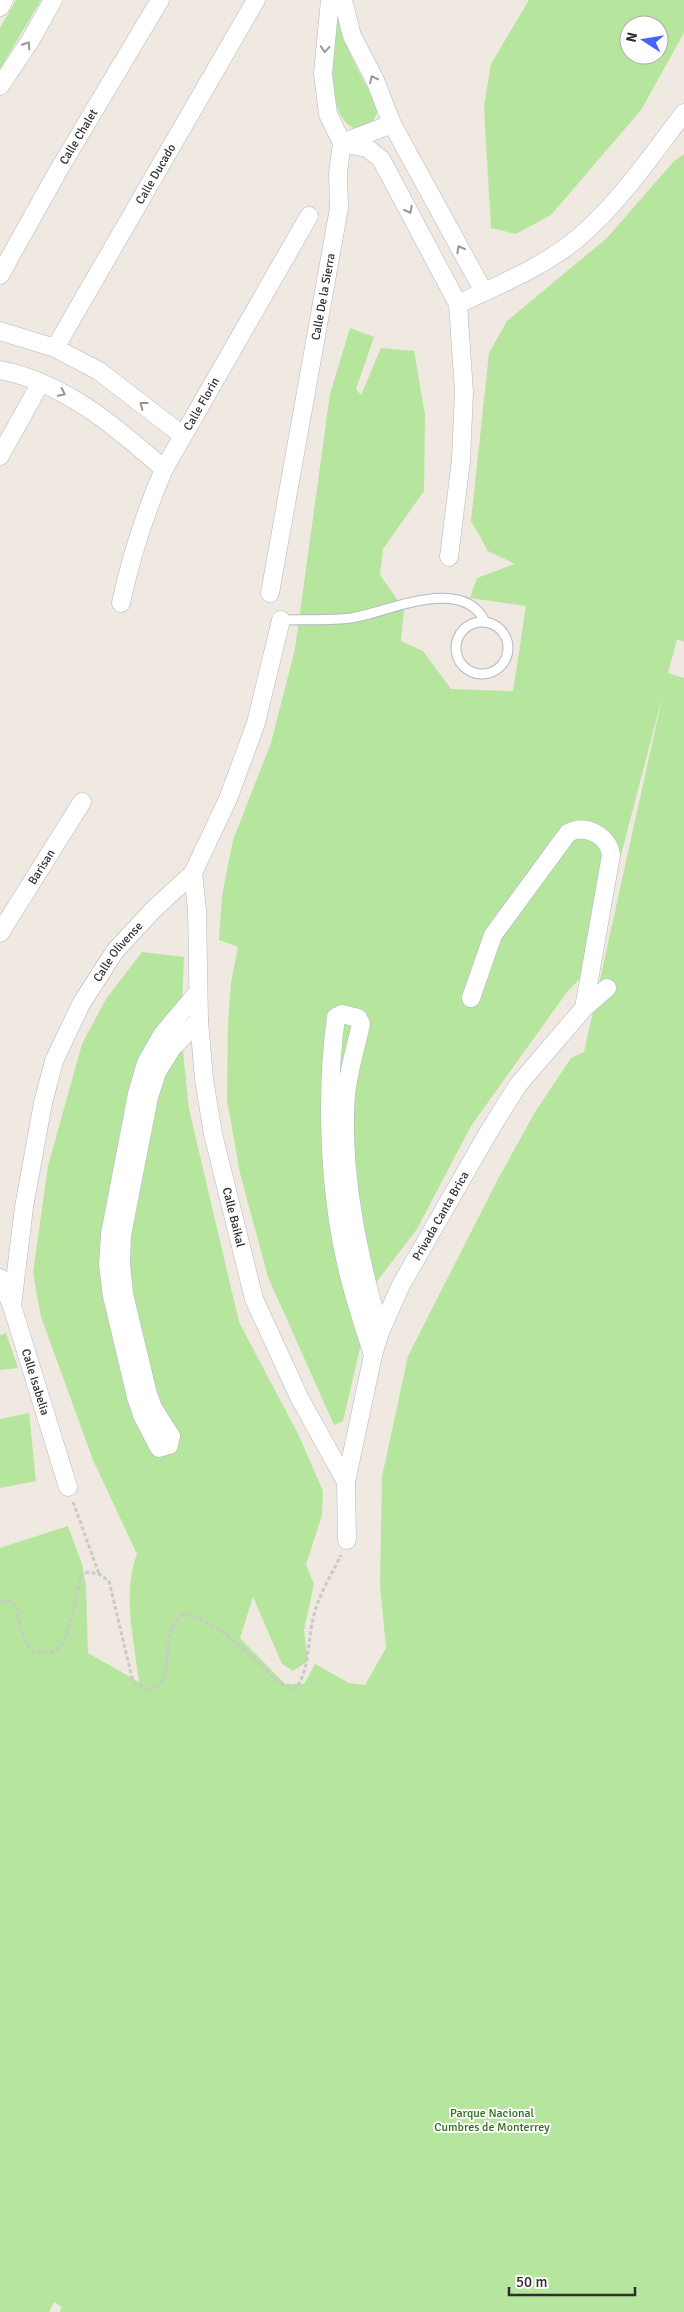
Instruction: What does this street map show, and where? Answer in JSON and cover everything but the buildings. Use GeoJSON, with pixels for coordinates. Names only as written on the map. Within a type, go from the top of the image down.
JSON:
{"type":"FeatureCollection","features":[{"type":"Feature","properties":{"kind":"street"},"geometry":{"type":"LineString","coordinates":[[0,7],[4,0]]}},
{"type":"Feature","properties":{"kind":"street"},"geometry":{"type":"LineString","coordinates":[[0,86],[30,41],[53,0]]}},
{"type":"Feature","properties":{"kind":"street","name":"Calle Chalet"},"geometry":{"type":"LineString","coordinates":[[0,275],[58,171],[160,0]]}},
{"type":"Feature","properties":{"kind":"street","name":"Calle Ducado"},"geometry":{"type":"LineString","coordinates":[[54,348],[256,0]]}},
{"type":"Feature","properties":{"kind":"street"},"geometry":{"type":"LineString","coordinates":[[330,0],[325,49],[325,93],[328,114],[342,143]]}},
{"type":"Feature","properties":{"kind":"street"},"geometry":{"type":"LineString","coordinates":[[343,0],[352,36],[374,80],[392,124],[484,292]]}},
{"type":"Feature","properties":{"kind":"street"},"geometry":{"type":"LineString","coordinates":[[458,304],[529,270],[578,238],[626,191],[684,113]]}},
{"type":"Feature","properties":{"kind":"street"},"geometry":{"type":"LineString","coordinates":[[342,143],[392,124]]}},
{"type":"Feature","properties":{"kind":"street"},"geometry":{"type":"LineString","coordinates":[[342,143],[367,148],[381,159],[458,304],[464,392],[462,450],[449,557]]}},
{"type":"Feature","properties":{"kind":"street","name":"Calle De la Sierra"},"geometry":{"type":"LineString","coordinates":[[270,593],[339,208],[338,173],[342,143]]}},
{"type":"Feature","properties":{"kind":"street"},"geometry":{"type":"LineString","coordinates":[[393,181],[415,169]]}},
{"type":"Feature","properties":{"kind":"street","name":"Calle Florin"},"geometry":{"type":"LineString","coordinates":[[121,602],[129,564],[146,511],[164,469],[309,216]]}},
{"type":"Feature","properties":{"kind":"street"},"geometry":{"type":"LineString","coordinates":[[0,331],[54,348],[99,371],[182,435]]}},
{"type":"Feature","properties":{"kind":"street"},"geometry":{"type":"LineString","coordinates":[[0,370],[61,392],[85,406],[123,433],[164,469]]}},
{"type":"Feature","properties":{"kind":"street"},"geometry":{"type":"LineString","coordinates":[[0,456],[40,384]]}},
{"type":"Feature","properties":{"kind":"street","name":"Calle Olivense"},"geometry":{"type":"LineString","coordinates":[[12,1306],[24,1206],[43,1103],[65,1035],[81,1004],[115,951],[153,910],[193,872],[228,799],[256,723],[282,620]]}},
{"type":"Feature","properties":{"kind":"street","name":"Barisan"},"geometry":{"type":"LineString","coordinates":[[0,933],[82,802]]}},
{"type":"Feature","properties":{"kind":"street"},"geometry":{"type":"LineString","coordinates":[[471,998],[493,935],[568,833],[575,829],[584,829],[605,838],[610,845],[611,855],[584,1008]]}},
{"type":"Feature","properties":{"kind":"street","name":"Calle Baikal"},"geometry":{"type":"LineString","coordinates":[[193,872],[197,910],[199,1020],[204,1079],[213,1134],[254,1299],[299,1397],[346,1482],[347,1540]]}},
{"type":"Feature","properties":{"kind":"street","name":"Privada Canta Brica"},"geometry":{"type":"LineString","coordinates":[[346,1482],[373,1355],[380,1332],[417,1256],[518,1085],[584,1008],[607,988]]}},
{"type":"Feature","properties":{"kind":"street"},"geometry":{"type":"LineString","coordinates":[[198,992],[162,1036],[146,1064],[137,1094],[110,1234],[108,1264],[112,1296],[136,1398],[158,1448],[169,1445],[171,1436],[153,1408],[146,1385],[124,1294],[121,1264],[122,1235],[149,1097],[157,1072],[172,1048],[199,1020]]}},
{"type":"Feature","properties":{"kind":"street"},"geometry":{"type":"LineString","coordinates":[[373,1355],[350,1279],[342,1243],[331,1141],[331,1054],[336,1017],[342,1014],[358,1018],[362,1024],[346,1095],[346,1140],[357,1240],[380,1332]]}},
{"type":"Feature","properties":{"kind":"street","name":"Calle Isabelia"},"geometry":{"type":"LineString","coordinates":[[0,1278],[12,1306],[68,1487]]}},
{"type":"Feature","properties":{"kind":"lane"},"geometry":{"type":"LineString","coordinates":[[282,620],[351,618],[412,601],[445,598],[469,604],[482,614],[485,622],[500,629],[505,636],[508,652],[501,667],[494,672],[478,674],[464,667],[458,661],[456,645],[463,630],[469,625],[485,622]]}},
{"type":"Feature","properties":{"kind":"path"},"geometry":{"type":"LineString","coordinates":[[68,1487],[99,1574]]}},
{"type":"Feature","properties":{"kind":"path"},"geometry":{"type":"LineString","coordinates":[[0,1602],[7,1600],[16,1606],[21,1630],[30,1650],[41,1653],[56,1650],[63,1641],[68,1628],[81,1576],[88,1572],[99,1574],[108,1581],[133,1682],[148,1690],[160,1685],[167,1674],[168,1648],[173,1623],[184,1614],[195,1616],[221,1632],[273,1677],[290,1688],[296,1688],[304,1677],[307,1643],[314,1612],[347,1540]]}},
{"type":"Feature","properties":{"kind":"green space"},"geometry":{"type":"Polygon","coordinates":[[[16,0],[41,0],[0,69],[0,28],[16,0]]]}},
{"type":"Feature","properties":{"kind":"green space"},"geometry":{"type":"Polygon","coordinates":[[[335,0],[350,52],[374,99],[378,111],[371,125],[359,129],[353,128],[343,119],[336,105],[331,69],[335,0]]]}},
{"type":"Feature","properties":{"kind":"green space"},"geometry":{"type":"Polygon","coordinates":[[[529,0],[684,0],[684,33],[669,60],[669,15],[619,15],[619,65],[666,65],[641,110],[551,215],[516,234],[491,228],[484,107],[491,64],[529,0]]]}},
{"type":"Feature","properties":{"kind":"green space","name":"Parque Nacional Cumbres de Monterrey"},"geometry":{"type":"Polygon","coordinates":[[[684,154],[684,642],[677,639],[668,673],[684,678],[684,2312],[60,2312],[62,2307],[54,2302],[49,2312],[0,2312],[0,1548],[68,1526],[82,1564],[86,1585],[88,1653],[139,1682],[130,1617],[130,1585],[137,1554],[93,1460],[41,1317],[33,1273],[48,1166],[82,1044],[106,999],[142,952],[184,957],[181,1032],[189,1109],[239,1322],[298,1434],[323,1491],[322,1515],[306,1565],[314,1584],[304,1630],[308,1661],[293,1671],[282,1664],[253,1597],[240,1638],[285,1684],[304,1684],[315,1664],[349,1683],[365,1685],[386,1648],[380,1585],[382,1477],[408,1356],[497,1181],[535,1112],[571,1058],[584,1052],[663,694],[592,966],[567,992],[471,1126],[417,1229],[375,1284],[343,1421],[334,1425],[268,1277],[240,1173],[227,1100],[228,1024],[231,983],[238,947],[219,940],[222,896],[233,840],[271,743],[295,649],[330,394],[350,328],[374,337],[356,389],[361,395],[381,348],[414,351],[425,415],[424,491],[383,549],[380,575],[404,609],[401,641],[423,651],[451,689],[513,691],[526,606],[470,598],[477,578],[515,564],[488,551],[471,521],[489,353],[507,321],[607,238],[675,160],[684,154]]]}},
{"type":"Feature","properties":{"kind":"green space"},"geometry":{"type":"Polygon","coordinates":[[[6,1333],[18,1368],[0,1370],[0,1335],[6,1333]]]}},
{"type":"Feature","properties":{"kind":"green space"},"geometry":{"type":"Polygon","coordinates":[[[29,1413],[36,1481],[0,1488],[0,1419],[29,1413]]]}}]}
